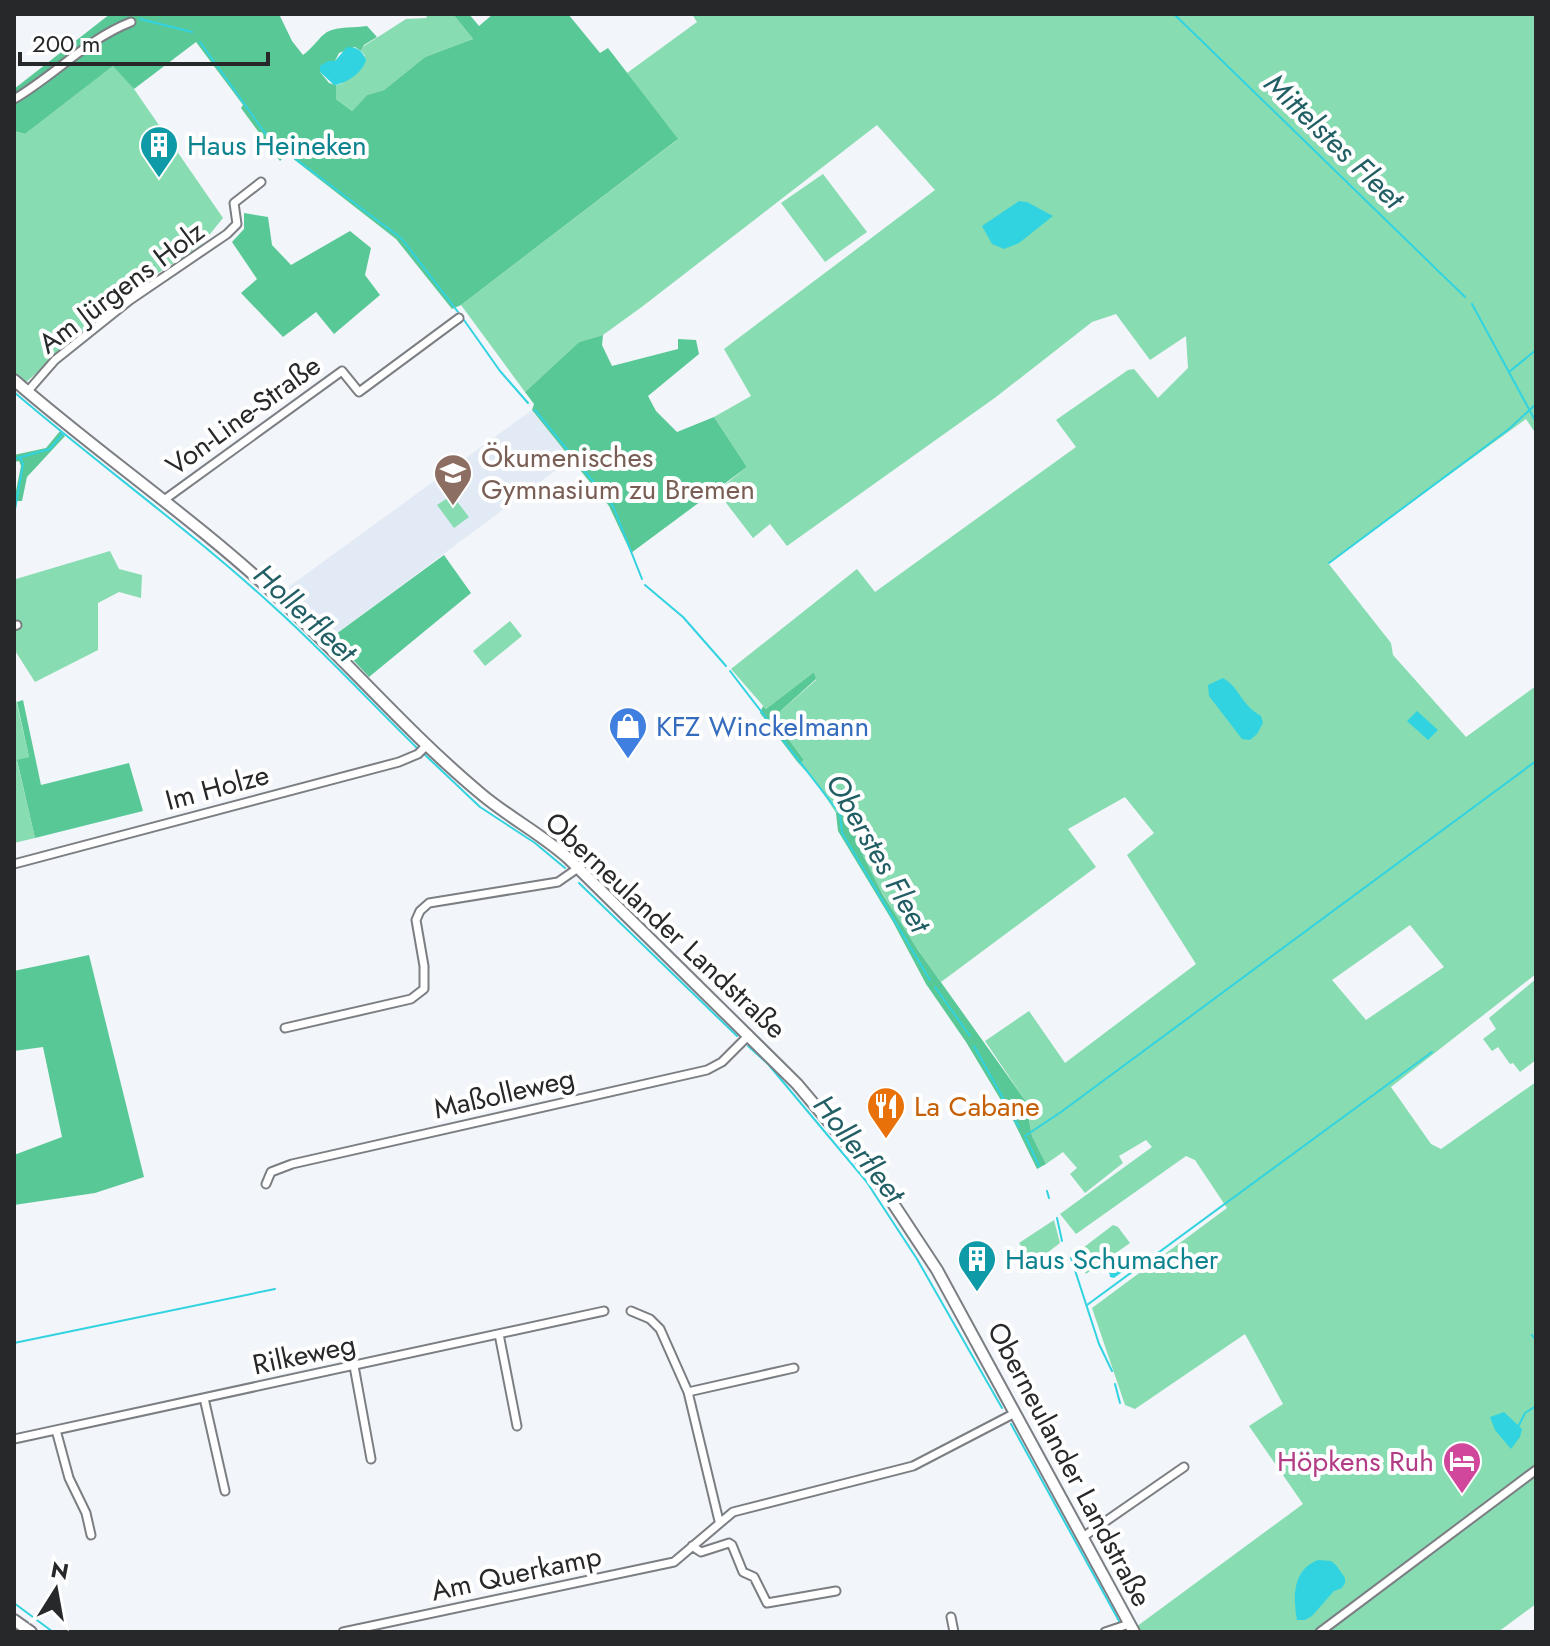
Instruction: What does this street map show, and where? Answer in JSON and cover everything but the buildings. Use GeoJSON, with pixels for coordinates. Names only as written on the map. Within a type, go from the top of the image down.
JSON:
{"type":"FeatureCollection","features":[{"type":"Feature","properties":{"kind":"street"},"geometry":{"type":"LineString","coordinates":[[14,99],[110,30],[131,22]]}},
{"type":"Feature","properties":{"kind":"street","name":"Am Jürgens Holz"},"geometry":{"type":"LineString","coordinates":[[27,392],[55,360],[130,300],[227,234],[237,224],[234,203],[261,182]]}},
{"type":"Feature","properties":{"kind":"street","name":"Von-Line-Straße"},"geometry":{"type":"LineString","coordinates":[[164,500],[342,371],[359,392],[459,318]]}},
{"type":"Feature","properties":{"kind":"street","name":"Oberneulander Landstraße"},"geometry":{"type":"LineString","coordinates":[[14,380],[275,594],[422,750],[549,841],[749,1035],[817,1106],[877,1179],[937,1270],[1131,1628]]}},
{"type":"Feature","properties":{"kind":"street","name":"Im Holze"},"geometry":{"type":"LineString","coordinates":[[14,864],[399,762],[422,750]]}},
{"type":"Feature","properties":{"kind":"street"},"geometry":{"type":"LineString","coordinates":[[285,1028],[411,999],[424,989],[424,966],[416,920],[429,903],[558,882],[578,868]]}},
{"type":"Feature","properties":{"kind":"street","name":"Maßolleweg"},"geometry":{"type":"LineString","coordinates":[[266,1184],[271,1172],[292,1164],[707,1070],[722,1062],[749,1035]]}},
{"type":"Feature","properties":{"kind":"street","name":"Rilkeweg"},"geometry":{"type":"LineString","coordinates":[[14,1439],[604,1311]]}},
{"type":"Feature","properties":{"kind":"street"},"geometry":{"type":"LineString","coordinates":[[631,1311],[650,1319],[660,1329],[688,1392],[719,1521]]}},
{"type":"Feature","properties":{"kind":"street"},"geometry":{"type":"LineString","coordinates":[[499,1334],[517,1426]]}},
{"type":"Feature","properties":{"kind":"street"},"geometry":{"type":"LineString","coordinates":[[354,1366],[371,1459]]}},
{"type":"Feature","properties":{"kind":"street"},"geometry":{"type":"LineString","coordinates":[[688,1392],[794,1368]]}},
{"type":"Feature","properties":{"kind":"street"},"geometry":{"type":"LineString","coordinates":[[204,1398],[225,1491]]}},
{"type":"Feature","properties":{"kind":"street","name":"Am Querkamp"},"geometry":{"type":"LineString","coordinates":[[343,1632],[674,1562],[733,1512],[913,1466],[1015,1413]]}},
{"type":"Feature","properties":{"kind":"street"},"geometry":{"type":"LineString","coordinates":[[56,1430],[69,1478],[86,1513],[91,1535]]}},
{"type":"Feature","properties":{"kind":"street"},"geometry":{"type":"LineString","coordinates":[[1083,1537],[1184,1467]]}},
{"type":"Feature","properties":{"kind":"street"},"geometry":{"type":"LineString","coordinates":[[1320,1632],[1536,1470]]}},
{"type":"Feature","properties":{"kind":"street","name":"Am Querkamp"},"geometry":{"type":"LineString","coordinates":[[692,1546],[701,1552],[729,1543],[732,1545],[743,1572],[754,1577],[767,1603],[836,1591]]}},
{"type":"Feature","properties":{"kind":"street"},"geometry":{"type":"LineString","coordinates":[[951,1617],[954,1632]]}},
{"type":"Feature","properties":{"kind":"street"},"geometry":{"type":"LineString","coordinates":[[14,1620],[31,1632]]}},
{"type":"Feature","properties":{"kind":"street"},"geometry":{"type":"LineString","coordinates":[[1105,1632],[1131,1628]]}},
{"type":"Feature","properties":{"kind":"shaded area","name":"Ökumenisches Gymnasium zu Bremen"},"geometry":{"type":"Polygon","coordinates":[[[532,410],[571,459],[332,637],[283,591],[532,410]]]}},
{"type":"Feature","properties":{"kind":"green space"},"geometry":{"type":"Polygon","coordinates":[[[110,14],[279,14],[292,41],[303,55],[327,32],[367,26],[377,37],[364,45],[361,51],[355,47],[339,53],[335,61],[320,72],[329,83],[336,85],[336,99],[352,111],[367,95],[384,90],[425,57],[473,39],[453,14],[469,14],[479,26],[493,14],[568,14],[600,53],[608,48],[678,139],[452,309],[396,239],[287,154],[280,161],[196,42],[134,89],[113,66],[25,134],[14,131],[14,89],[110,14]]]}},
{"type":"Feature","properties":{"kind":"green space"},"geometry":{"type":"Polygon","coordinates":[[[428,14],[453,14],[473,39],[425,57],[384,90],[367,95],[352,111],[336,99],[336,85],[341,84],[365,56],[361,51],[364,46],[406,19],[426,18],[428,14]]]}},
{"type":"Feature","properties":{"kind":"green space"},"geometry":{"type":"Polygon","coordinates":[[[692,14],[1536,14],[1536,434],[1526,419],[1328,563],[1391,643],[1393,655],[1466,737],[1536,686],[1536,974],[1391,1087],[1431,1144],[1441,1149],[1536,1082],[1536,1604],[1498,1632],[1139,1632],[1136,1627],[1303,1504],[1249,1426],[1283,1404],[1245,1334],[1135,1409],[1125,1405],[1092,1308],[1227,1208],[1195,1160],[1186,1156],[1076,1234],[1060,1214],[1152,1147],[1146,1140],[1119,1156],[1123,1163],[1085,1193],[1070,1174],[1077,1168],[1063,1152],[1046,1164],[1032,1136],[1025,1100],[985,1041],[1029,1011],[1065,1063],[1196,964],[1127,855],[1154,833],[1125,797],[1068,829],[1096,867],[941,982],[875,880],[843,808],[836,813],[816,782],[799,764],[804,760],[776,715],[816,680],[814,672],[766,709],[731,669],[857,569],[875,592],[1076,447],[1056,420],[1128,370],[1134,369],[1158,398],[1188,368],[1186,336],[1150,360],[1116,314],[1092,322],[996,397],[787,546],[770,524],[753,538],[717,491],[747,467],[714,417],[751,396],[724,349],[935,190],[877,125],[643,306],[603,335],[579,342],[525,392],[461,305],[677,140],[627,73],[697,22],[692,14]],[[1410,925],[1332,980],[1366,1020],[1444,967],[1410,925]]]}},
{"type":"Feature","properties":{"kind":"green space"},"geometry":{"type":"Polygon","coordinates":[[[114,65],[223,218],[201,245],[131,291],[25,383],[14,374],[14,131],[25,134],[114,65]]]}},
{"type":"Feature","properties":{"kind":"green space"},"geometry":{"type":"Polygon","coordinates":[[[823,174],[867,232],[825,262],[781,203],[823,174]]]}},
{"type":"Feature","properties":{"kind":"green space"},"geometry":{"type":"Polygon","coordinates":[[[244,213],[268,217],[272,245],[291,265],[350,231],[371,248],[365,275],[380,295],[334,334],[316,312],[283,337],[241,293],[257,279],[232,242],[244,229],[244,213]]]}},
{"type":"Feature","properties":{"kind":"green space"},"geometry":{"type":"Polygon","coordinates":[[[603,335],[602,345],[612,366],[678,349],[678,339],[696,340],[699,354],[648,396],[656,411],[677,432],[714,417],[747,467],[631,553],[609,506],[532,410],[534,404],[525,392],[579,342],[603,335]]]}},
{"type":"Feature","properties":{"kind":"green space"},"geometry":{"type":"Polygon","coordinates":[[[60,431],[65,436],[27,477],[22,501],[14,501],[21,466],[19,461],[14,462],[14,455],[46,448],[60,431]]]}},
{"type":"Feature","properties":{"kind":"green space"},"geometry":{"type":"Polygon","coordinates":[[[452,495],[469,517],[454,528],[437,505],[452,495]]]}},
{"type":"Feature","properties":{"kind":"green space"},"geometry":{"type":"Polygon","coordinates":[[[110,551],[119,569],[142,575],[141,598],[119,592],[98,603],[98,650],[35,682],[14,649],[16,579],[110,551]]]}},
{"type":"Feature","properties":{"kind":"green space"},"geometry":{"type":"Polygon","coordinates":[[[444,555],[471,593],[369,677],[332,637],[444,555]]]}},
{"type":"Feature","properties":{"kind":"green space"},"geometry":{"type":"Polygon","coordinates":[[[510,621],[522,636],[485,666],[473,651],[510,621]]]}},
{"type":"Feature","properties":{"kind":"green space"},"geometry":{"type":"Polygon","coordinates":[[[814,672],[816,679],[776,715],[804,760],[799,764],[760,713],[763,706],[766,709],[814,672]]]}},
{"type":"Feature","properties":{"kind":"green space"},"geometry":{"type":"Polygon","coordinates":[[[14,691],[29,757],[17,761],[35,838],[14,843],[14,691]]]}},
{"type":"Feature","properties":{"kind":"green space"},"geometry":{"type":"Polygon","coordinates":[[[23,700],[41,785],[129,763],[143,811],[35,838],[17,760],[29,757],[17,702],[23,700]]]}},
{"type":"Feature","properties":{"kind":"green space"},"geometry":{"type":"Polygon","coordinates":[[[843,807],[869,841],[863,856],[883,895],[918,950],[1025,1100],[1032,1136],[1046,1164],[1037,1169],[1014,1122],[966,1042],[926,984],[838,831],[836,813],[843,807]]]}},
{"type":"Feature","properties":{"kind":"green space"},"geometry":{"type":"Polygon","coordinates":[[[89,955],[144,1177],[95,1193],[14,1205],[14,1155],[62,1137],[43,1047],[14,1051],[14,971],[89,955]]]}},
{"type":"Feature","properties":{"kind":"green space"},"geometry":{"type":"Polygon","coordinates":[[[1536,979],[1536,1060],[1520,1072],[1498,1047],[1492,1051],[1483,1039],[1496,1029],[1489,1018],[1536,979]]]}},
{"type":"Feature","properties":{"kind":"green space"},"geometry":{"type":"Polygon","coordinates":[[[1054,1220],[1060,1243],[1034,1263],[1019,1243],[1054,1220]]]}},
{"type":"Feature","properties":{"kind":"green space"},"geometry":{"type":"Polygon","coordinates":[[[1113,1225],[1130,1243],[1086,1274],[1075,1254],[1113,1225]]]}},
{"type":"Feature","properties":{"kind":"water"},"geometry":{"type":"Polygon","coordinates":[[[347,47],[359,50],[366,60],[353,77],[334,85],[320,72],[320,66],[335,61],[347,47]]]}},
{"type":"Feature","properties":{"kind":"water"},"geometry":{"type":"Polygon","coordinates":[[[1019,201],[1053,216],[1019,243],[1004,249],[992,244],[982,226],[1019,201]]]}},
{"type":"Feature","properties":{"kind":"water"},"geometry":{"type":"Polygon","coordinates":[[[1223,678],[1261,716],[1263,723],[1250,740],[1242,739],[1209,696],[1208,685],[1223,678]]]}},
{"type":"Feature","properties":{"kind":"water"},"geometry":{"type":"Polygon","coordinates":[[[1417,711],[1438,730],[1428,740],[1407,721],[1417,711]]]}},
{"type":"Feature","properties":{"kind":"water"},"geometry":{"type":"Polygon","coordinates":[[[1127,1252],[1134,1255],[1136,1262],[1114,1278],[1110,1277],[1108,1265],[1127,1252]]]}},
{"type":"Feature","properties":{"kind":"water"},"geometry":{"type":"Polygon","coordinates":[[[1504,1412],[1522,1429],[1511,1449],[1495,1430],[1490,1417],[1504,1412]]]}},
{"type":"Feature","properties":{"kind":"water"},"geometry":{"type":"Polygon","coordinates":[[[1318,1560],[1331,1561],[1336,1565],[1345,1583],[1312,1616],[1297,1620],[1296,1586],[1303,1570],[1318,1560]]]}},
{"type":"Feature","properties":{"kind":"waterway","name":"Mittelstes Fleet"},"geometry":{"type":"LineString","coordinates":[[1174,14],[1465,297]]}},
{"type":"Feature","properties":{"kind":"waterway","name":"Oberstes Fleet"},"geometry":{"type":"LineString","coordinates":[[140,19],[192,32]]}},
{"type":"Feature","properties":{"kind":"waterway","name":"Oberstes Fleet"},"geometry":{"type":"LineString","coordinates":[[200,42],[270,140],[401,238],[458,312]]}},
{"type":"Feature","properties":{"kind":"waterway","name":"Mittelstes Fleet"},"geometry":{"type":"LineString","coordinates":[[1472,304],[1536,422]]}},
{"type":"Feature","properties":{"kind":"waterway","name":"Oberstes Fleet"},"geometry":{"type":"LineString","coordinates":[[464,320],[500,371],[528,403]]}},
{"type":"Feature","properties":{"kind":"waterway"},"geometry":{"type":"LineString","coordinates":[[1509,372],[1536,350]]}},
{"type":"Feature","properties":{"kind":"waterway","name":"Hollerfleet"},"geometry":{"type":"LineString","coordinates":[[14,392],[242,579],[311,642],[418,749]]}},
{"type":"Feature","properties":{"kind":"waterway"},"geometry":{"type":"LineString","coordinates":[[1329,563],[1509,429],[1536,404]]}},
{"type":"Feature","properties":{"kind":"waterway","name":"Oberstes Fleet"},"geometry":{"type":"LineString","coordinates":[[535,410],[613,506],[642,579]]}},
{"type":"Feature","properties":{"kind":"waterway"},"geometry":{"type":"LineString","coordinates":[[14,459],[50,449],[63,433]]}},
{"type":"Feature","properties":{"kind":"waterway"},"geometry":{"type":"LineString","coordinates":[[14,515],[23,464],[20,457]]}},
{"type":"Feature","properties":{"kind":"waterway","name":"Oberstes Fleet"},"geometry":{"type":"LineString","coordinates":[[645,585],[683,617],[726,666]]}},
{"type":"Feature","properties":{"kind":"waterway","name":"Oberstes Fleet"},"geometry":{"type":"LineString","coordinates":[[730,671],[840,814],[842,833],[930,980]]}},
{"type":"Feature","properties":{"kind":"waterway","name":"Hollerfleet"},"geometry":{"type":"LineString","coordinates":[[423,753],[480,807],[535,843],[565,868]]}},
{"type":"Feature","properties":{"kind":"waterway"},"geometry":{"type":"LineString","coordinates":[[1025,1136],[1536,761]]}},
{"type":"Feature","properties":{"kind":"waterway","name":"Hollerfleet"},"geometry":{"type":"LineString","coordinates":[[579,883],[737,1036]]}},
{"type":"Feature","properties":{"kind":"waterway","name":"Oberstes Fleet"},"geometry":{"type":"LineString","coordinates":[[935,987],[970,1036]]}},
{"type":"Feature","properties":{"kind":"waterway","name":"Hollerfleet"},"geometry":{"type":"LineString","coordinates":[[748,1046],[768,1064],[866,1181],[917,1259],[1002,1408]]}},
{"type":"Feature","properties":{"kind":"waterway","name":"Oberstes Fleet"},"geometry":{"type":"LineString","coordinates":[[974,1046],[1019,1127]]}},
{"type":"Feature","properties":{"kind":"waterway"},"geometry":{"type":"LineString","coordinates":[[1087,1305],[1432,1052]]}},
{"type":"Feature","properties":{"kind":"waterway","name":"Oberstes Fleet"},"geometry":{"type":"LineString","coordinates":[[1026,1138],[1039,1166]]}},
{"type":"Feature","properties":{"kind":"waterway","name":"Oberstes Fleet"},"geometry":{"type":"LineString","coordinates":[[1047,1191],[1049,1198]]}},
{"type":"Feature","properties":{"kind":"waterway","name":"Oberstes Fleet"},"geometry":{"type":"LineString","coordinates":[[1057,1218],[1062,1241]]}},
{"type":"Feature","properties":{"kind":"waterway","name":"Oberstes Fleet"},"geometry":{"type":"LineString","coordinates":[[1071,1258],[1099,1344],[1112,1371]]}},
{"type":"Feature","properties":{"kind":"waterway"},"geometry":{"type":"LineString","coordinates":[[14,1343],[275,1289]]}},
{"type":"Feature","properties":{"kind":"waterway"},"geometry":{"type":"LineString","coordinates":[[1532,1335],[1536,1340]]}},
{"type":"Feature","properties":{"kind":"waterway","name":"Oberstes Fleet"},"geometry":{"type":"LineString","coordinates":[[1115,1384],[1120,1403]]}},
{"type":"Feature","properties":{"kind":"waterway"},"geometry":{"type":"LineString","coordinates":[[1519,1425],[1525,1413],[1536,1406]]}},
{"type":"Feature","properties":{"kind":"waterway","name":"Hollerfleet"},"geometry":{"type":"LineString","coordinates":[[1011,1424],[1119,1621]]}},
{"type":"Feature","properties":{"kind":"waterway"},"geometry":{"type":"LineString","coordinates":[[14,1603],[53,1632]]}},
{"type":"Feature","properties":{"kind":"place","name":"Haus Heineken"},"geometry":{"type":"Point","coordinates":[159,179]}},
{"type":"Feature","properties":{"kind":"place","name":"Ökumenisches Gymnasium zu Bremen"},"geometry":{"type":"Point","coordinates":[453,507]}},
{"type":"Feature","properties":{"kind":"place","name":"KFZ Winckelmann"},"geometry":{"type":"Point","coordinates":[628,760]}},
{"type":"Feature","properties":{"kind":"place","name":"La Cabane"},"geometry":{"type":"Point","coordinates":[886,1140]}},
{"type":"Feature","properties":{"kind":"place","name":"Haus Schumacher"},"geometry":{"type":"Point","coordinates":[977,1293]}},
{"type":"Feature","properties":{"kind":"place","name":"Höpkens Ruh"},"geometry":{"type":"Point","coordinates":[1462,1495]}}]}
